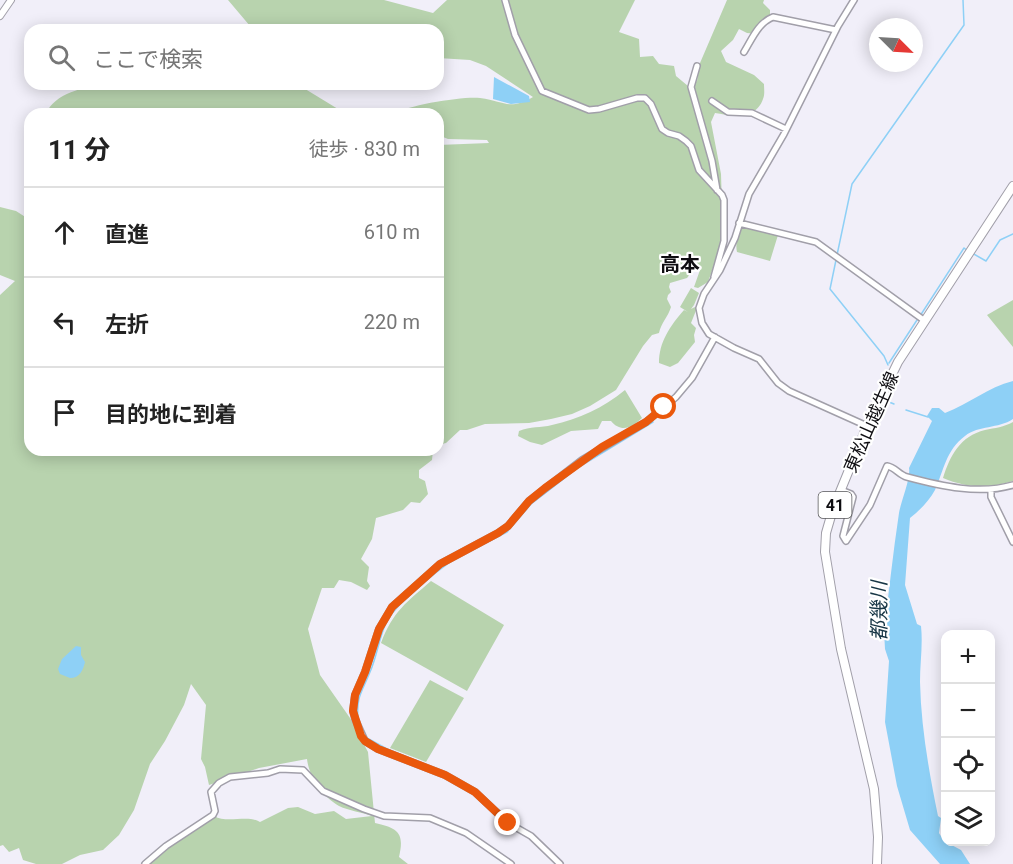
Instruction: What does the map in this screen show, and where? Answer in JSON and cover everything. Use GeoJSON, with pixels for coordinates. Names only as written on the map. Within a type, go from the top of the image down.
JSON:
{"type":"FeatureCollection","features":[{"type":"Feature","properties":{"kind":"main road","name":"東松山越生線"},"geometry":{"type":"LineString","coordinates":[[877,864],[878,828],[874,789],[841,649],[825,559],[826,533],[867,426],[898,362],[1013,186]]}},
{"type":"Feature","properties":{"kind":"street"},"geometry":{"type":"LineString","coordinates":[[0,16],[11,0]]}},
{"type":"Feature","properties":{"kind":"street"},"geometry":{"type":"LineString","coordinates":[[505,0],[515,35],[542,91],[589,110],[645,98],[651,104],[662,129],[691,146],[699,170],[724,200],[724,240],[714,278]]}},
{"type":"Feature","properties":{"kind":"street"},"geometry":{"type":"LineString","coordinates":[[854,0],[749,194],[732,243],[705,294],[699,313],[705,328],[715,337],[759,359],[773,377],[789,391],[867,426]]}},
{"type":"Feature","properties":{"kind":"street"},"geometry":{"type":"LineString","coordinates":[[744,52],[759,27],[773,17],[836,30]]}},
{"type":"Feature","properties":{"kind":"street"},"geometry":{"type":"LineString","coordinates":[[697,66],[691,87],[712,161],[717,190]]}},
{"type":"Feature","properties":{"kind":"street"},"geometry":{"type":"LineString","coordinates":[[712,101],[728,112],[752,113],[786,129]]}},
{"type":"Feature","properties":{"kind":"street"},"geometry":{"type":"LineString","coordinates":[[739,223],[816,242],[926,321]]}},
{"type":"Feature","properties":{"kind":"street"},"geometry":{"type":"LineString","coordinates":[[560,864],[531,836],[508,823],[475,792],[445,775],[378,749],[365,741],[357,726],[353,711],[355,695],[379,629],[392,607],[440,564],[508,526],[529,501],[582,459],[646,422],[676,397],[692,378],[715,337]]}},
{"type":"Feature","properties":{"kind":"street"},"geometry":{"type":"LineString","coordinates":[[841,490],[853,497],[843,537],[846,541],[870,505],[886,467],[891,466],[905,477],[958,488],[991,490],[1013,485]]}},
{"type":"Feature","properties":{"kind":"street"},"geometry":{"type":"LineString","coordinates":[[991,490],[991,497],[1013,542]]}},
{"type":"Feature","properties":{"kind":"street"},"geometry":{"type":"LineString","coordinates":[[145,864],[166,846],[213,815],[215,811],[211,792],[224,779],[268,773],[280,769],[297,769],[307,773],[323,791],[364,810],[393,817],[430,818],[466,833],[511,864]]}},
{"type":"Feature","properties":{"kind":"green space"},"geometry":{"type":"Polygon","coordinates":[[[228,0],[384,0],[433,13],[447,0],[635,0],[619,32],[639,39],[640,57],[653,56],[659,64],[674,66],[676,76],[688,86],[697,81],[700,63],[727,0],[764,0],[763,3],[770,10],[770,18],[757,34],[739,29],[733,40],[721,51],[726,62],[754,75],[764,84],[764,97],[760,106],[749,113],[729,115],[715,113],[711,122],[721,174],[723,240],[708,282],[698,288],[694,287],[700,270],[694,269],[687,278],[670,283],[671,292],[667,299],[671,307],[659,333],[652,335],[643,346],[616,390],[590,406],[572,414],[551,419],[529,423],[485,424],[460,430],[444,444],[444,145],[489,143],[487,140],[444,137],[444,108],[408,108],[472,98],[512,104],[533,97],[486,66],[470,60],[444,58],[444,24],[248,24],[228,0]]]}},
{"type":"Feature","properties":{"kind":"green space"},"geometry":{"type":"Polygon","coordinates":[[[77,90],[307,90],[336,108],[49,108],[77,90]]]}},
{"type":"Feature","properties":{"kind":"green space"},"geometry":{"type":"Polygon","coordinates":[[[0,207],[16,211],[24,216],[24,456],[432,456],[432,460],[419,470],[419,478],[425,481],[428,494],[420,503],[411,502],[403,510],[376,518],[372,539],[361,559],[369,567],[367,581],[370,586],[367,590],[351,582],[339,580],[334,588],[322,588],[308,629],[320,675],[350,718],[368,752],[375,823],[398,832],[401,842],[399,857],[408,864],[148,864],[166,848],[214,816],[260,822],[288,808],[298,807],[315,814],[334,811],[346,819],[372,816],[343,808],[333,802],[318,786],[307,759],[259,768],[209,785],[201,759],[206,705],[191,684],[184,705],[150,764],[134,810],[119,835],[103,850],[80,855],[62,864],[36,864],[23,860],[19,848],[9,852],[3,845],[0,846],[0,295],[15,281],[0,275],[0,207]]]}},
{"type":"Feature","properties":{"kind":"green space"},"geometry":{"type":"Polygon","coordinates":[[[747,226],[778,235],[770,261],[737,252],[739,233],[742,227],[747,226]]]}},
{"type":"Feature","properties":{"kind":"green space"},"geometry":{"type":"Polygon","coordinates":[[[691,288],[699,293],[691,309],[697,308],[691,323],[696,328],[695,342],[678,363],[670,367],[659,363],[661,348],[674,322],[684,310],[688,312],[680,307],[691,288]]]}},
{"type":"Feature","properties":{"kind":"green space"},"geometry":{"type":"Polygon","coordinates":[[[1013,300],[1013,347],[987,315],[1013,300]]]}},
{"type":"Feature","properties":{"kind":"green space"},"geometry":{"type":"Polygon","coordinates":[[[625,390],[642,418],[630,427],[623,428],[611,421],[602,421],[598,429],[571,431],[542,445],[518,436],[519,431],[523,429],[572,420],[608,402],[625,390]]]}},
{"type":"Feature","properties":{"kind":"green space"},"geometry":{"type":"Polygon","coordinates":[[[1013,422],[1013,481],[978,486],[961,484],[943,478],[957,448],[969,437],[1013,422]]]}},
{"type":"Feature","properties":{"kind":"green space"},"geometry":{"type":"Polygon","coordinates":[[[431,581],[504,625],[467,691],[381,643],[396,615],[431,581]]]}},
{"type":"Feature","properties":{"kind":"green space"},"geometry":{"type":"Polygon","coordinates":[[[430,680],[464,698],[426,762],[390,748],[430,680]]]}},
{"type":"Feature","properties":{"kind":"water"},"geometry":{"type":"Polygon","coordinates":[[[494,77],[529,96],[530,102],[511,104],[493,99],[494,77]]]}},
{"type":"Feature","properties":{"kind":"water","name":"都幾川"},"geometry":{"type":"Polygon","coordinates":[[[1013,381],[1013,419],[982,428],[965,436],[946,461],[933,494],[910,518],[905,585],[917,624],[921,626],[922,716],[938,816],[941,818],[939,833],[941,846],[953,846],[961,850],[970,864],[940,864],[910,830],[897,786],[885,722],[889,661],[885,649],[884,631],[899,513],[909,478],[909,468],[932,421],[927,416],[932,408],[939,408],[945,413],[1013,381]]]}},
{"type":"Feature","properties":{"kind":"water"},"geometry":{"type":"Polygon","coordinates":[[[76,646],[81,647],[81,655],[85,662],[79,675],[70,678],[60,674],[58,669],[62,659],[76,646]]]}},
{"type":"Feature","properties":{"kind":"waterway"},"geometry":{"type":"LineString","coordinates":[[837,255],[852,184],[964,25],[963,0]]}},
{"type":"Feature","properties":{"kind":"waterway"},"geometry":{"type":"LineString","coordinates":[[972,253],[986,261],[1000,240],[1013,234]]}},
{"type":"Feature","properties":{"kind":"waterway"},"geometry":{"type":"LineString","coordinates":[[920,316],[964,248],[968,251]]}},
{"type":"Feature","properties":{"kind":"waterway"},"geometry":{"type":"LineString","coordinates":[[836,260],[830,289],[884,356],[888,365]]}},
{"type":"Feature","properties":{"kind":"waterway"},"geometry":{"type":"LineString","coordinates":[[889,363],[917,320]]}},
{"type":"Feature","properties":{"kind":"waterway"},"geometry":{"type":"LineString","coordinates":[[894,404],[889,402],[895,386]]}},
{"type":"Feature","properties":{"kind":"waterway"},"geometry":{"type":"LineString","coordinates":[[906,410],[928,417]]}},
{"type":"Feature","properties":{"kind":"waterway"},"geometry":{"type":"LineString","coordinates":[[458,557],[507,532],[531,504],[579,467],[653,422]]}},
{"type":"Feature","properties":{"kind":"waterway"},"geometry":{"type":"LineString","coordinates":[[358,720],[360,694],[386,623],[407,598],[454,559]]}},
{"type":"Feature","properties":{"kind":"waterway"},"geometry":{"type":"LineString","coordinates":[[367,738],[387,749],[442,771]]}},
{"type":"Feature","properties":{"kind":"waterway"},"geometry":{"type":"LineString","coordinates":[[446,773],[477,792],[524,829]]}},
{"type":"Feature","properties":{"kind":"waterway"},"geometry":{"type":"LineString","coordinates":[[533,835],[558,858]]}},
{"type":"Feature","properties":{"kind":"district","name":"高本"},"geometry":{"type":"Point","coordinates":[680,264]}},
{"type":"Feature","properties":{"kind":"route"},"geometry":{"type":"LineString","coordinates":[[508,823],[475,792],[445,775],[378,749],[361,736],[353,711],[355,695],[379,629],[392,607],[427,574],[440,564],[508,526],[529,501],[582,459],[646,422],[664,407]]}}]}
